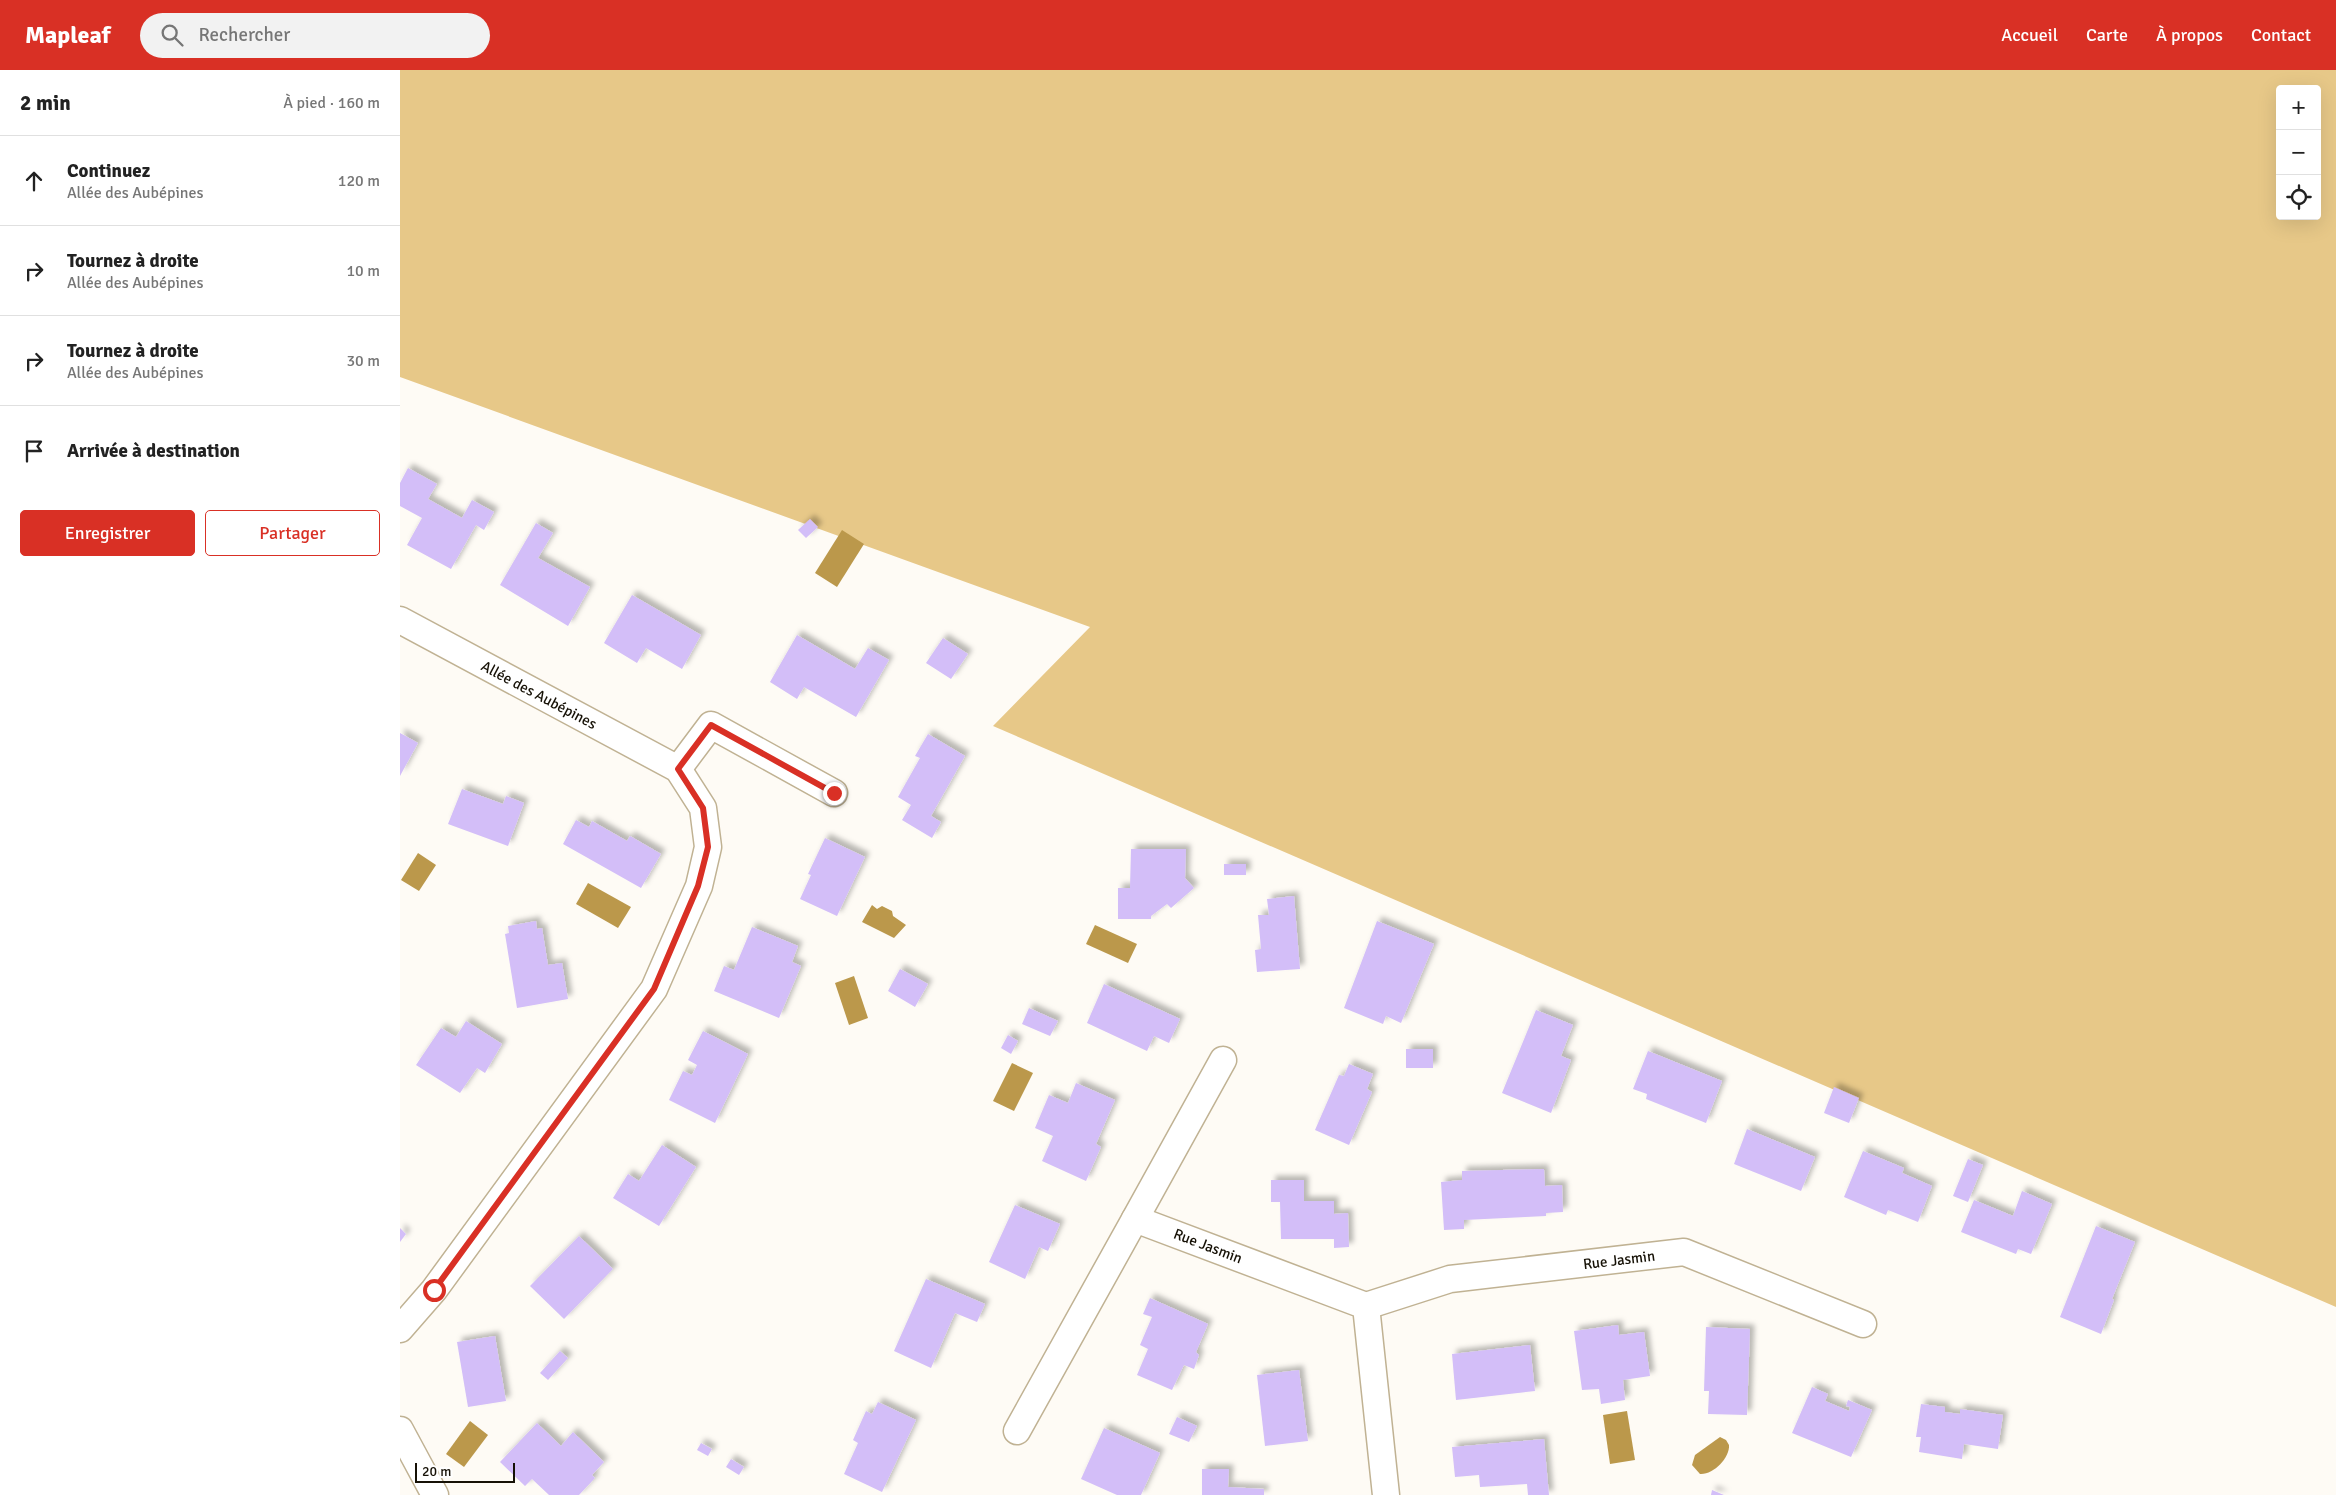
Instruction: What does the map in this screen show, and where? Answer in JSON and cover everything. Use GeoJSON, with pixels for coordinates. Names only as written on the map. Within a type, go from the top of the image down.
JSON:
{"type":"FeatureCollection","features":[{"type":"Feature","properties":{"kind":"street","name":"Allée des Aubépines"},"geometry":{"type":"LineString","coordinates":[[400,620],[678,769],[703,808],[708,847],[698,886],[654,989],[434,1290],[400,1329]]}},
{"type":"Feature","properties":{"kind":"street"},"geometry":{"type":"LineString","coordinates":[[678,769],[711,725],[834,793]]}},
{"type":"Feature","properties":{"kind":"street"},"geometry":{"type":"LineString","coordinates":[[1017,1431],[1223,1060]]}},
{"type":"Feature","properties":{"kind":"street","name":"Rue Jasmin"},"geometry":{"type":"LineString","coordinates":[[1135,1219],[1366,1306],[1450,1279],[1684,1252],[1863,1324]]}},
{"type":"Feature","properties":{"kind":"street"},"geometry":{"type":"LineString","coordinates":[[1366,1306],[1386,1495]]}},
{"type":"Feature","properties":{"kind":"street"},"geometry":{"type":"LineString","coordinates":[[400,1430],[435,1495]]}},
{"type":"Feature","properties":{"kind":"shaded area"},"geometry":{"type":"Polygon","coordinates":[[[400,70],[2336,70],[2336,1307],[993,726],[1090,627],[400,377],[400,70]]]}},
{"type":"Feature","properties":{"kind":"shaded area"},"geometry":{"type":"Polygon","coordinates":[[[842,530],[864,544],[837,587],[815,573],[842,530]]]}},
{"type":"Feature","properties":{"kind":"shaded area"},"geometry":{"type":"Polygon","coordinates":[[[418,853],[436,865],[419,891],[401,880],[418,853]]]}},
{"type":"Feature","properties":{"kind":"shaded area"},"geometry":{"type":"Polygon","coordinates":[[[588,883],[631,907],[618,928],[576,904],[588,883]]]}},
{"type":"Feature","properties":{"kind":"shaded area"},"geometry":{"type":"Polygon","coordinates":[[[872,905],[877,909],[882,906],[892,911],[893,916],[906,925],[894,938],[862,922],[872,905]]]}},
{"type":"Feature","properties":{"kind":"shaded area"},"geometry":{"type":"Polygon","coordinates":[[[1095,925],[1137,944],[1128,963],[1086,944],[1095,925]]]}},
{"type":"Feature","properties":{"kind":"shaded area"},"geometry":{"type":"Polygon","coordinates":[[[854,976],[868,1018],[849,1025],[835,983],[854,976]]]}},
{"type":"Feature","properties":{"kind":"shaded area"},"geometry":{"type":"Polygon","coordinates":[[[1012,1063],[1033,1073],[1014,1111],[993,1101],[1012,1063]]]}},
{"type":"Feature","properties":{"kind":"shaded area"},"geometry":{"type":"Polygon","coordinates":[[[1627,1411],[1635,1460],[1610,1464],[1603,1415],[1627,1411]]]}},
{"type":"Feature","properties":{"kind":"shaded area"},"geometry":{"type":"Polygon","coordinates":[[[470,1421],[488,1435],[464,1467],[446,1454],[470,1421]]]}},
{"type":"Feature","properties":{"kind":"shaded area"},"geometry":{"type":"Polygon","coordinates":[[[1720,1437],[1726,1440],[1729,1445],[1727,1455],[1715,1469],[1705,1474],[1700,1474],[1692,1465],[1695,1455],[1720,1437]]]}},
{"type":"Feature","properties":{"kind":"building"},"geometry":{"type":"Polygon","coordinates":[[[408,468],[437,484],[428,499],[462,518],[472,500],[494,512],[484,530],[476,525],[451,569],[407,545],[422,518],[400,506],[400,483],[408,468]]]}},
{"type":"Feature","properties":{"kind":"building"},"geometry":{"type":"Polygon","coordinates":[[[810,519],[818,527],[806,538],[798,530],[810,519]]]}},
{"type":"Feature","properties":{"kind":"building"},"geometry":{"type":"Polygon","coordinates":[[[536,523],[553,533],[538,558],[590,587],[568,626],[500,585],[536,523]]]}},
{"type":"Feature","properties":{"kind":"building"},"geometry":{"type":"Polygon","coordinates":[[[632,595],[701,635],[682,669],[646,648],[637,663],[604,643],[632,595]]]}},
{"type":"Feature","properties":{"kind":"building"},"geometry":{"type":"Polygon","coordinates":[[[797,635],[855,669],[868,648],[889,660],[856,717],[804,687],[797,699],[770,682],[797,635]]]}},
{"type":"Feature","properties":{"kind":"building"},"geometry":{"type":"Polygon","coordinates":[[[943,638],[968,654],[951,679],[926,663],[943,638]]]}},
{"type":"Feature","properties":{"kind":"building"},"geometry":{"type":"Polygon","coordinates":[[[400,733],[418,743],[400,776],[400,733]]]}},
{"type":"Feature","properties":{"kind":"building"},"geometry":{"type":"Polygon","coordinates":[[[928,734],[965,756],[931,816],[941,822],[932,838],[902,820],[911,805],[898,797],[920,758],[915,756],[928,734]]]}},
{"type":"Feature","properties":{"kind":"building"},"geometry":{"type":"Polygon","coordinates":[[[462,789],[503,804],[506,796],[524,803],[508,846],[448,824],[462,789]]]}},
{"type":"Feature","properties":{"kind":"building"},"geometry":{"type":"Polygon","coordinates":[[[576,820],[589,827],[592,821],[627,841],[630,836],[661,854],[641,888],[563,844],[576,820]]]}},
{"type":"Feature","properties":{"kind":"building"},"geometry":{"type":"Polygon","coordinates":[[[825,838],[865,857],[837,916],[800,899],[811,875],[808,874],[825,838]]]}},
{"type":"Feature","properties":{"kind":"building"},"geometry":{"type":"Polygon","coordinates":[[[1131,849],[1186,849],[1185,878],[1194,888],[1171,908],[1167,904],[1151,916],[1151,919],[1118,919],[1118,888],[1130,888],[1131,849]]]}},
{"type":"Feature","properties":{"kind":"building"},"geometry":{"type":"Polygon","coordinates":[[[1224,864],[1246,864],[1246,875],[1224,875],[1224,864]]]}},
{"type":"Feature","properties":{"kind":"building"},"geometry":{"type":"Polygon","coordinates":[[[1294,896],[1300,969],[1257,972],[1255,950],[1261,949],[1258,915],[1269,915],[1267,899],[1294,896]]]}},
{"type":"Feature","properties":{"kind":"building"},"geometry":{"type":"Polygon","coordinates":[[[536,921],[537,929],[542,928],[548,965],[562,963],[568,999],[517,1008],[505,934],[509,933],[508,926],[536,921]]]}},
{"type":"Feature","properties":{"kind":"building"},"geometry":{"type":"Polygon","coordinates":[[[1377,921],[1434,944],[1401,1023],[1386,1016],[1383,1024],[1344,1008],[1377,921]]]}},
{"type":"Feature","properties":{"kind":"building"},"geometry":{"type":"Polygon","coordinates":[[[752,927],[798,946],[792,962],[801,966],[779,1018],[714,991],[724,966],[734,970],[752,927]]]}},
{"type":"Feature","properties":{"kind":"building"},"geometry":{"type":"Polygon","coordinates":[[[900,969],[928,984],[915,1007],[888,991],[900,969]]]}},
{"type":"Feature","properties":{"kind":"building"},"geometry":{"type":"Polygon","coordinates":[[[1104,984],[1180,1019],[1169,1043],[1154,1036],[1147,1051],[1087,1023],[1104,984]]]}},
{"type":"Feature","properties":{"kind":"building"},"geometry":{"type":"Polygon","coordinates":[[[1029,1008],[1058,1021],[1050,1036],[1022,1024],[1029,1008]]]}},
{"type":"Feature","properties":{"kind":"building"},"geometry":{"type":"Polygon","coordinates":[[[1536,1010],[1573,1025],[1561,1056],[1571,1060],[1551,1113],[1502,1093],[1536,1010]]]}},
{"type":"Feature","properties":{"kind":"building"},"geometry":{"type":"Polygon","coordinates":[[[466,1021],[502,1044],[485,1073],[477,1068],[460,1093],[416,1065],[441,1028],[456,1037],[466,1021]]]}},
{"type":"Feature","properties":{"kind":"building"},"geometry":{"type":"Polygon","coordinates":[[[703,1031],[748,1054],[715,1123],[669,1100],[683,1071],[692,1075],[697,1065],[688,1060],[703,1031]]]}},
{"type":"Feature","properties":{"kind":"building"},"geometry":{"type":"Polygon","coordinates":[[[1008,1035],[1018,1041],[1011,1054],[1001,1048],[1008,1035]]]}},
{"type":"Feature","properties":{"kind":"building"},"geometry":{"type":"Polygon","coordinates":[[[1406,1049],[1433,1049],[1433,1068],[1406,1068],[1406,1049]]]}},
{"type":"Feature","properties":{"kind":"building"},"geometry":{"type":"Polygon","coordinates":[[[1648,1051],[1722,1081],[1706,1123],[1646,1099],[1647,1094],[1633,1089],[1648,1051]]]}},
{"type":"Feature","properties":{"kind":"building"},"geometry":{"type":"Polygon","coordinates":[[[1349,1064],[1373,1074],[1367,1089],[1372,1092],[1349,1145],[1315,1130],[1339,1075],[1344,1076],[1349,1064]]]}},
{"type":"Feature","properties":{"kind":"building"},"geometry":{"type":"Polygon","coordinates":[[[1076,1083],[1115,1100],[1096,1144],[1101,1147],[1086,1181],[1042,1161],[1053,1136],[1035,1128],[1049,1095],[1068,1103],[1076,1083]]]}},
{"type":"Feature","properties":{"kind":"building"},"geometry":{"type":"Polygon","coordinates":[[[1834,1087],[1859,1098],[1849,1123],[1824,1113],[1834,1087]]]}},
{"type":"Feature","properties":{"kind":"building"},"geometry":{"type":"Polygon","coordinates":[[[1747,1129],[1815,1157],[1801,1191],[1734,1164],[1747,1129]]]}},
{"type":"Feature","properties":{"kind":"building"},"geometry":{"type":"Polygon","coordinates":[[[662,1145],[696,1167],[659,1226],[613,1198],[628,1174],[639,1181],[662,1145]]]}},
{"type":"Feature","properties":{"kind":"building"},"geometry":{"type":"Polygon","coordinates":[[[1863,1151],[1904,1168],[1902,1173],[1932,1186],[1918,1222],[1888,1210],[1886,1215],[1844,1197],[1863,1151]]]}},
{"type":"Feature","properties":{"kind":"building"},"geometry":{"type":"Polygon","coordinates":[[[1968,1159],[1983,1165],[1968,1202],[1953,1196],[1968,1159]]]}},
{"type":"Feature","properties":{"kind":"building"},"geometry":{"type":"Polygon","coordinates":[[[1544,1169],[1545,1186],[1562,1185],[1563,1212],[1546,1213],[1546,1216],[1464,1220],[1464,1229],[1444,1230],[1441,1182],[1462,1180],[1462,1171],[1544,1169]]]}},
{"type":"Feature","properties":{"kind":"building"},"geometry":{"type":"Polygon","coordinates":[[[1271,1180],[1304,1180],[1304,1201],[1334,1201],[1334,1214],[1348,1213],[1349,1247],[1334,1248],[1334,1239],[1281,1239],[1280,1202],[1271,1202],[1271,1180]]]}},
{"type":"Feature","properties":{"kind":"building"},"geometry":{"type":"Polygon","coordinates":[[[2022,1191],[2052,1204],[2031,1254],[2018,1249],[2016,1254],[1961,1232],[1974,1200],[2013,1216],[2022,1191]]]}},
{"type":"Feature","properties":{"kind":"building"},"geometry":{"type":"Polygon","coordinates":[[[1015,1205],[1060,1224],[1048,1251],[1039,1247],[1025,1279],[989,1262],[1015,1205]]]}},
{"type":"Feature","properties":{"kind":"building"},"geometry":{"type":"Polygon","coordinates":[[[2096,1226],[2135,1242],[2112,1299],[2114,1300],[2101,1334],[2060,1317],[2096,1226]]]}},
{"type":"Feature","properties":{"kind":"building"},"geometry":{"type":"Polygon","coordinates":[[[400,1228],[406,1234],[400,1242],[400,1228]]]}},
{"type":"Feature","properties":{"kind":"building"},"geometry":{"type":"Polygon","coordinates":[[[579,1236],[613,1269],[564,1319],[530,1286],[579,1236]]]}},
{"type":"Feature","properties":{"kind":"building"},"geometry":{"type":"Polygon","coordinates":[[[926,1279],[985,1304],[977,1322],[955,1313],[931,1368],[894,1351],[926,1279]]]}},
{"type":"Feature","properties":{"kind":"building"},"geometry":{"type":"Polygon","coordinates":[[[1150,1298],[1208,1324],[1196,1352],[1199,1355],[1194,1369],[1184,1365],[1172,1390],[1137,1375],[1148,1349],[1140,1345],[1152,1317],[1143,1314],[1150,1298]]]}},
{"type":"Feature","properties":{"kind":"building"},"geometry":{"type":"Polygon","coordinates":[[[1618,1325],[1619,1335],[1644,1332],[1650,1376],[1623,1380],[1625,1400],[1601,1404],[1599,1389],[1582,1390],[1574,1331],[1618,1325]]]}},
{"type":"Feature","properties":{"kind":"building"},"geometry":{"type":"Polygon","coordinates":[[[1706,1327],[1750,1329],[1747,1415],[1708,1414],[1709,1391],[1704,1391],[1706,1327]]]}},
{"type":"Feature","properties":{"kind":"building"},"geometry":{"type":"Polygon","coordinates":[[[495,1336],[506,1401],[468,1407],[457,1342],[495,1336]]]}},
{"type":"Feature","properties":{"kind":"building"},"geometry":{"type":"Polygon","coordinates":[[[1530,1345],[1535,1391],[1456,1400],[1452,1354],[1530,1345]]]}},
{"type":"Feature","properties":{"kind":"building"},"geometry":{"type":"Polygon","coordinates":[[[560,1351],[568,1358],[548,1380],[540,1373],[560,1351]]]}},
{"type":"Feature","properties":{"kind":"building"},"geometry":{"type":"Polygon","coordinates":[[[1299,1370],[1308,1441],[1265,1446],[1257,1375],[1299,1370]]]}},
{"type":"Feature","properties":{"kind":"building"},"geometry":{"type":"Polygon","coordinates":[[[1812,1387],[1828,1394],[1825,1401],[1849,1411],[1850,1407],[1846,1406],[1848,1400],[1872,1410],[1851,1457],[1792,1433],[1812,1387]]]}},
{"type":"Feature","properties":{"kind":"building"},"geometry":{"type":"Polygon","coordinates":[[[878,1402],[916,1420],[882,1492],[844,1474],[858,1443],[853,1440],[866,1411],[872,1414],[878,1402]]]}},
{"type":"Feature","properties":{"kind":"building"},"geometry":{"type":"Polygon","coordinates":[[[1921,1404],[1945,1407],[1945,1412],[1960,1414],[1960,1409],[2003,1415],[1998,1449],[1964,1444],[1962,1459],[1919,1452],[1921,1437],[1916,1437],[1921,1404]]]}},
{"type":"Feature","properties":{"kind":"building"},"geometry":{"type":"Polygon","coordinates":[[[1177,1417],[1197,1426],[1189,1442],[1169,1434],[1177,1417]]]}},
{"type":"Feature","properties":{"kind":"building"},"geometry":{"type":"Polygon","coordinates":[[[537,1423],[561,1446],[573,1432],[604,1462],[592,1475],[595,1478],[579,1495],[549,1495],[532,1479],[525,1486],[500,1462],[537,1423]]]}},
{"type":"Feature","properties":{"kind":"building"},"geometry":{"type":"Polygon","coordinates":[[[1104,1428],[1160,1453],[1141,1495],[1117,1495],[1081,1479],[1104,1428]]]}},
{"type":"Feature","properties":{"kind":"building"},"geometry":{"type":"Polygon","coordinates":[[[1544,1439],[1549,1495],[1528,1495],[1527,1484],[1480,1487],[1479,1475],[1455,1477],[1452,1447],[1544,1439]]]}},
{"type":"Feature","properties":{"kind":"building"},"geometry":{"type":"Polygon","coordinates":[[[701,1443],[712,1449],[708,1456],[697,1450],[701,1443]]]}},
{"type":"Feature","properties":{"kind":"building"},"geometry":{"type":"Polygon","coordinates":[[[731,1459],[744,1467],[739,1475],[726,1467],[731,1459]]]}},
{"type":"Feature","properties":{"kind":"building"},"geometry":{"type":"Polygon","coordinates":[[[1202,1469],[1229,1469],[1228,1487],[1264,1489],[1264,1495],[1202,1495],[1202,1469]]]}},
{"type":"Feature","properties":{"kind":"building"},"geometry":{"type":"Polygon","coordinates":[[[1712,1490],[1724,1495],[1711,1495],[1712,1490]]]}},
{"type":"Feature","properties":{"kind":"route"},"geometry":{"type":"LineString","coordinates":[[434,1290],[654,989],[698,886],[708,847],[703,808],[678,769],[711,725],[834,793]]}}]}
